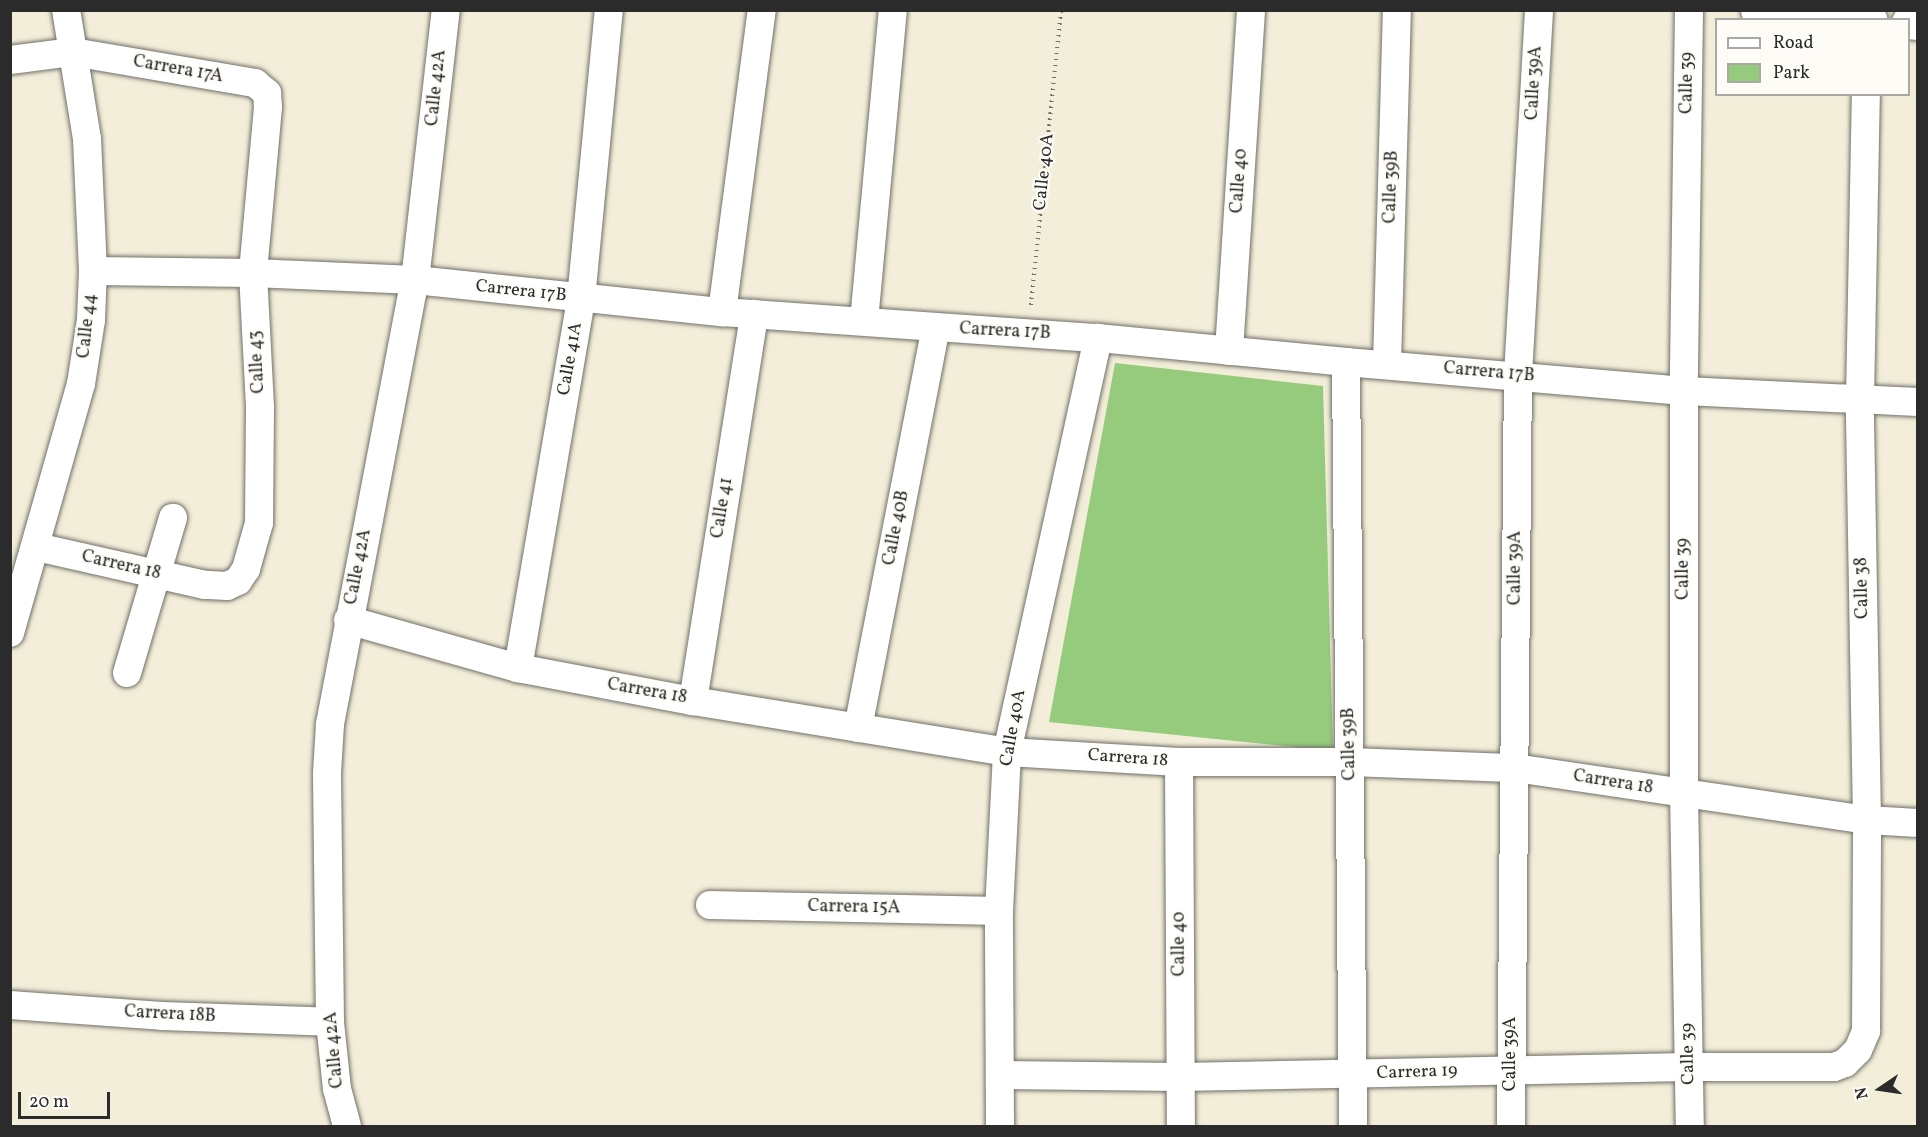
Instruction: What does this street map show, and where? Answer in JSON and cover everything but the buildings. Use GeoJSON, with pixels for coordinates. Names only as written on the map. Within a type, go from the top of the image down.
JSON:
{"type":"FeatureCollection","features":[{"type":"Feature","properties":{"kind":"street","name":"Calle 44"},"geometry":{"type":"LineString","coordinates":[[10,633],[81,384],[91,320],[93,271],[87,140],[66,10]]}},
{"type":"Feature","properties":{"kind":"street","name":"Calle 42A"},"geometry":{"type":"LineString","coordinates":[[347,1126],[337,1089],[330,1022],[327,773],[330,724],[348,620],[415,280],[446,10]]}},
{"type":"Feature","properties":{"kind":"street","name":"Calle 41A"},"geometry":{"type":"LineString","coordinates":[[518,668],[581,299],[609,10]]}},
{"type":"Feature","properties":{"kind":"street"},"geometry":{"type":"LineString","coordinates":[[722,312],[762,10]]}},
{"type":"Feature","properties":{"kind":"street"},"geometry":{"type":"LineString","coordinates":[[864,321],[892,10]]}},
{"type":"Feature","properties":{"kind":"street","name":"Calle 40"},"geometry":{"type":"LineString","coordinates":[[1229,351],[1251,10]]}},
{"type":"Feature","properties":{"kind":"street","name":"Calle 39B"},"geometry":{"type":"LineString","coordinates":[[1387,364],[1397,10]]}},
{"type":"Feature","properties":{"kind":"street","name":"Calle 39A"},"geometry":{"type":"LineString","coordinates":[[1511,1126],[1518,375],[1539,10]]}},
{"type":"Feature","properties":{"kind":"street","name":"Calle 39"},"geometry":{"type":"LineString","coordinates":[[1689,10],[1684,391],[1684,794],[1690,1126]]}},
{"type":"Feature","properties":{"kind":"street"},"geometry":{"type":"LineString","coordinates":[[1757,10],[1857,18]]}},
{"type":"Feature","properties":{"kind":"street","name":"Carrera 17A"},"geometry":{"type":"LineString","coordinates":[[10,60],[73,52],[255,83],[267,93],[268,107]]}},
{"type":"Feature","properties":{"kind":"street","name":"Calle 38"},"geometry":{"type":"LineString","coordinates":[[1834,1067],[1845,1063],[1858,1050],[1866,1032],[1867,820],[1860,399],[1866,96]]}},
{"type":"Feature","properties":{"kind":"street","name":"Calle 43"},"geometry":{"type":"LineString","coordinates":[[206,585],[227,585],[238,581],[246,569],[259,523],[260,407],[253,273],[268,107]]}},
{"type":"Feature","properties":{"kind":"street","name":"Carrera 17B"},"geometry":{"type":"LineString","coordinates":[[93,271],[253,273],[415,280],[581,299],[754,315],[1098,338],[1684,391],[1917,402]]}},
{"type":"Feature","properties":{"kind":"street","name":"Calle 41"},"geometry":{"type":"LineString","coordinates":[[693,701],[754,315]]}},
{"type":"Feature","properties":{"kind":"street","name":"Calle 40B"},"geometry":{"type":"LineString","coordinates":[[858,728],[936,328]]}},
{"type":"Feature","properties":{"kind":"street","name":"Calle 40A"},"geometry":{"type":"LineString","coordinates":[[1000,1126],[999,911],[1007,752],[1098,338]]}},
{"type":"Feature","properties":{"kind":"street","name":"Calle 39B"},"geometry":{"type":"LineString","coordinates":[[1346,362],[1353,1126]]}},
{"type":"Feature","properties":{"kind":"street"},"geometry":{"type":"LineString","coordinates":[[127,673],[173,518]]}},
{"type":"Feature","properties":{"kind":"street","name":"Carrera 18"},"geometry":{"type":"LineString","coordinates":[[36,547],[206,585]]}},
{"type":"Feature","properties":{"kind":"street","name":"Carrera 18"},"geometry":{"type":"LineString","coordinates":[[348,620],[518,668],[693,701],[1007,752],[1179,762],[1350,762],[1515,768],[1867,820],[1917,823]]}},
{"type":"Feature","properties":{"kind":"street","name":"Calle 40"},"geometry":{"type":"LineString","coordinates":[[1179,762],[1181,1126]]}},
{"type":"Feature","properties":{"kind":"street","name":"Carrera 15A"},"geometry":{"type":"LineString","coordinates":[[710,905],[999,911]]}},
{"type":"Feature","properties":{"kind":"street","name":"Carrera 18B"},"geometry":{"type":"LineString","coordinates":[[10,1005],[162,1016],[330,1022]]}},
{"type":"Feature","properties":{"kind":"street","name":"Carrera 19"},"geometry":{"type":"LineString","coordinates":[[1000,1075],[1181,1077],[1689,1067],[1834,1067]]}},
{"type":"Feature","properties":{"kind":"path","name":"Calle 40A"},"geometry":{"type":"LineString","coordinates":[[1029,333],[1061,10]]}},
{"type":"Feature","properties":{"kind":"green space"},"geometry":{"type":"Polygon","coordinates":[[[1115,363],[1323,386],[1333,751],[1049,722],[1115,363]]]}}]}
